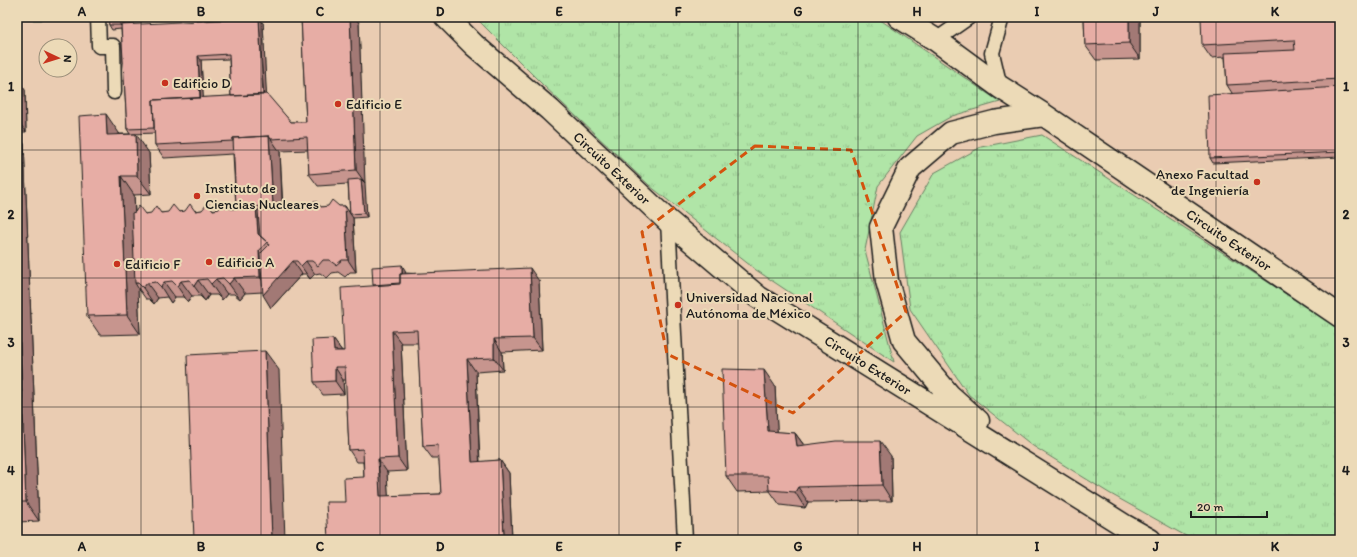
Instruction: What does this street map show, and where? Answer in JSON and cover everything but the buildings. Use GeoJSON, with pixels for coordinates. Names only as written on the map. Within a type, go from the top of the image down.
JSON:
{"type":"FeatureCollection","features":[{"type":"Feature","properties":{"kind":"street","name":"Circuito Exterior"},"geometry":{"type":"LineString","coordinates":[[446,17],[474,45],[550,110],[668,221],[758,297],[1020,460],[1126,533],[1150,540]]}},
{"type":"Feature","properties":{"kind":"street","name":"Circuito Exterior"},"geometry":{"type":"LineString","coordinates":[[899,17],[936,40],[1000,87],[1044,115],[1340,316]]}},
{"type":"Feature","properties":{"kind":"street"},"geometry":{"type":"LineString","coordinates":[[1020,460],[949,395],[904,341],[887,281],[881,228],[910,168],[951,133],[994,122],[1044,115]]}},
{"type":"Feature","properties":{"kind":"lane"},"geometry":{"type":"LineString","coordinates":[[98,17],[99,46],[113,46],[114,92]]}},
{"type":"Feature","properties":{"kind":"lane"},"geometry":{"type":"LineString","coordinates":[[936,40],[969,17]]}},
{"type":"Feature","properties":{"kind":"lane"},"geometry":{"type":"LineString","coordinates":[[1000,87],[992,53],[1002,17]]}},
{"type":"Feature","properties":{"kind":"lane"},"geometry":{"type":"LineString","coordinates":[[668,221],[685,540]]}},
{"type":"Feature","properties":{"kind":"highlighted area"},"geometry":{"type":"Polygon","coordinates":[[[755,146],[851,150],[906,312],[793,413],[667,354],[642,232],[755,146]]]}},
{"type":"Feature","properties":{"kind":"shaded area","name":"Universidad Nacional Autónoma de México"},"geometry":{"type":"Polygon","coordinates":[[[17,17],[1340,17],[1340,540],[17,540],[17,17]]]}},
{"type":"Feature","properties":{"kind":"green space"},"geometry":{"type":"Polygon","coordinates":[[[17,17],[42,17],[42,20],[17,20],[17,17]]]}},
{"type":"Feature","properties":{"kind":"green space"},"geometry":{"type":"Polygon","coordinates":[[[475,17],[876,17],[1000,102],[952,116],[917,136],[878,186],[865,250],[894,362],[756,270],[650,186],[544,86],[475,17]]]}},
{"type":"Feature","properties":{"kind":"green space"},"geometry":{"type":"Polygon","coordinates":[[[1042,135],[1340,329],[1340,540],[1193,540],[1109,493],[1033,446],[969,395],[910,309],[900,232],[934,173],[981,147],[1042,135]]]}},
{"type":"Feature","properties":{"kind":"place","name":"Edificio D"},"geometry":{"type":"Point","coordinates":[165,83]}},
{"type":"Feature","properties":{"kind":"place","name":"Edificio E"},"geometry":{"type":"Point","coordinates":[338,104]}},
{"type":"Feature","properties":{"kind":"place","name":"Anexo Facultad de Ingeniería"},"geometry":{"type":"Point","coordinates":[1257,182]}},
{"type":"Feature","properties":{"kind":"place","name":"Instituto de Ciencias Nucleares"},"geometry":{"type":"Point","coordinates":[197,196]}},
{"type":"Feature","properties":{"kind":"place","name":"Edificio A"},"geometry":{"type":"Point","coordinates":[209,262]}},
{"type":"Feature","properties":{"kind":"place","name":"Edificio F"},"geometry":{"type":"Point","coordinates":[117,264]}},
{"type":"Feature","properties":{"kind":"place","name":"Universidad Nacional Autónoma de México"},"geometry":{"type":"Point","coordinates":[678,305]}}]}
